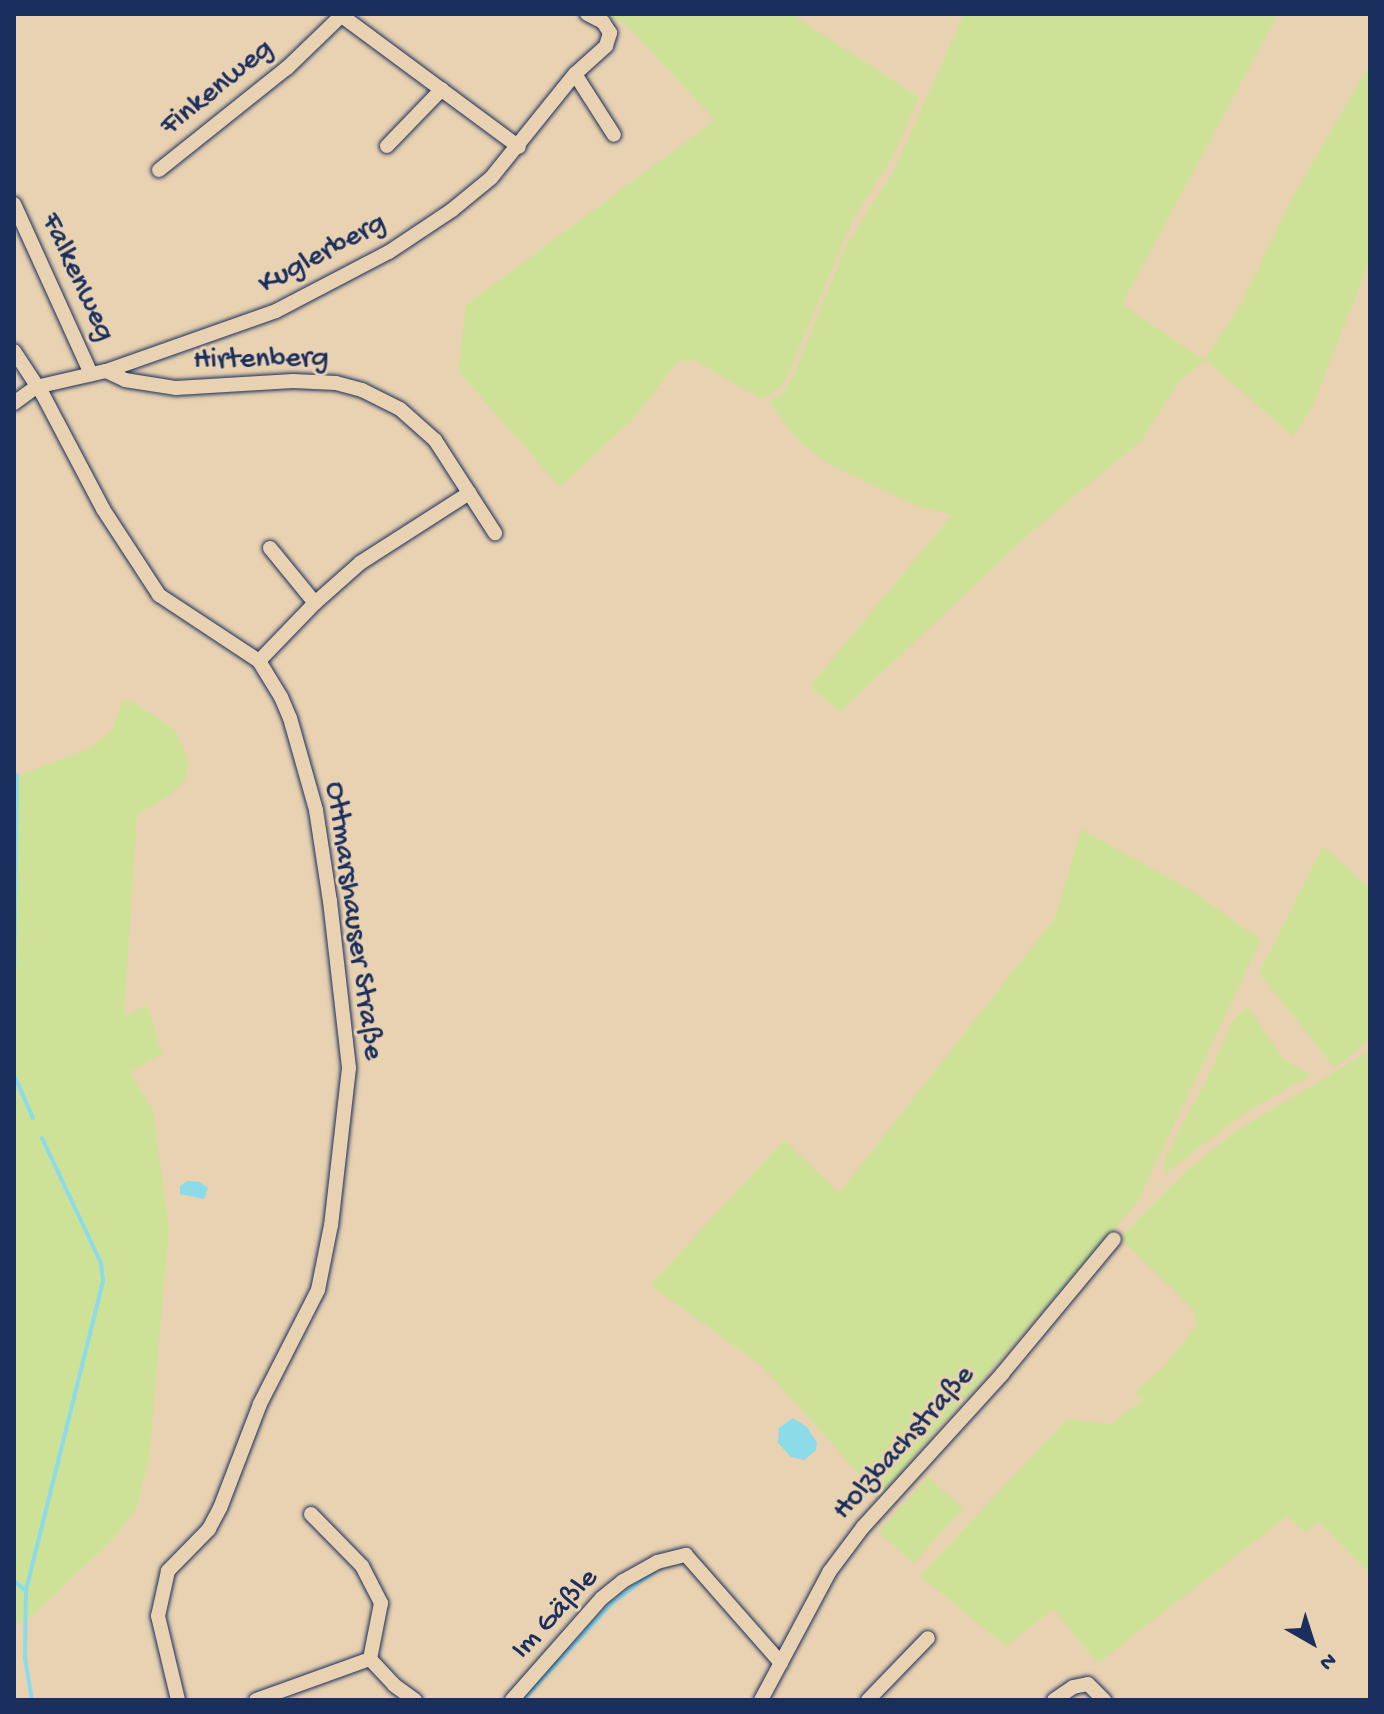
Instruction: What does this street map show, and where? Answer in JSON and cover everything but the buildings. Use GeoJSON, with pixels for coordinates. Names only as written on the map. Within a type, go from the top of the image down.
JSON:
{"type":"FeatureCollection","features":[{"type":"Feature","properties":{"kind":"street","name":"Kuglerberg"},"geometry":{"type":"LineString","coordinates":[[36,387],[99,372],[276,311],[339,279],[452,210],[491,178],[575,74],[606,46],[610,33],[603,22],[587,14]]}},
{"type":"Feature","properties":{"kind":"street"},"geometry":{"type":"LineString","coordinates":[[343,15],[519,147]]}},
{"type":"Feature","properties":{"kind":"street","name":"Finkenweg"},"geometry":{"type":"LineString","coordinates":[[159,170],[287,68],[343,15]]}},
{"type":"Feature","properties":{"kind":"street"},"geometry":{"type":"LineString","coordinates":[[575,74],[614,135]]}},
{"type":"Feature","properties":{"kind":"street"},"geometry":{"type":"LineString","coordinates":[[387,146],[442,89]]}},
{"type":"Feature","properties":{"kind":"street","name":"Falkenweg"},"geometry":{"type":"LineString","coordinates":[[14,204],[99,372]]}},
{"type":"Feature","properties":{"kind":"street","name":"Ottmarshauser Straße"},"geometry":{"type":"LineString","coordinates":[[14,351],[103,509],[159,595],[259,661],[290,718],[316,810],[349,1068],[331,1225],[318,1290],[260,1404],[209,1529],[168,1571],[158,1616],[178,1700]]}},
{"type":"Feature","properties":{"kind":"street","name":"Hirtenberg"},"geometry":{"type":"LineString","coordinates":[[99,372],[125,380],[176,388],[293,381],[336,383],[362,390],[400,409],[435,440],[495,533]]}},
{"type":"Feature","properties":{"kind":"street"},"geometry":{"type":"LineString","coordinates":[[14,403],[36,387]]}},
{"type":"Feature","properties":{"kind":"street"},"geometry":{"type":"LineString","coordinates":[[259,661],[315,603],[360,563],[469,493]]}},
{"type":"Feature","properties":{"kind":"street"},"geometry":{"type":"LineString","coordinates":[[270,548],[315,603]]}},
{"type":"Feature","properties":{"kind":"street","name":"Holzbachstraße"},"geometry":{"type":"LineString","coordinates":[[761,1700],[830,1571],[863,1527],[1002,1374],[1114,1239]]}},
{"type":"Feature","properties":{"kind":"street"},"geometry":{"type":"LineString","coordinates":[[311,1514],[362,1566],[381,1603],[370,1659]]}},
{"type":"Feature","properties":{"kind":"street","name":"Im Gäßle"},"geometry":{"type":"LineString","coordinates":[[512,1700],[602,1598],[623,1581],[657,1562],[686,1555],[781,1663]]}},
{"type":"Feature","properties":{"kind":"street"},"geometry":{"type":"LineString","coordinates":[[868,1700],[928,1638]]}},
{"type":"Feature","properties":{"kind":"street"},"geometry":{"type":"LineString","coordinates":[[256,1700],[370,1659]]}},
{"type":"Feature","properties":{"kind":"street"},"geometry":{"type":"LineString","coordinates":[[370,1659],[394,1685],[415,1700]]}},
{"type":"Feature","properties":{"kind":"street"},"geometry":{"type":"LineString","coordinates":[[1054,1700],[1073,1687],[1088,1684],[1104,1700]]}},
{"type":"Feature","properties":{"kind":"green space"},"geometry":{"type":"Polygon","coordinates":[[[604,14],[799,14],[797,18],[919,97],[894,154],[852,222],[785,381],[778,390],[761,399],[696,361],[678,361],[634,418],[560,487],[458,371],[466,305],[715,120],[625,24],[604,14]]]}},
{"type":"Feature","properties":{"kind":"green space"},"geometry":{"type":"Polygon","coordinates":[[[964,14],[1278,14],[1122,304],[1204,360],[1240,305],[1292,198],[1370,64],[1370,260],[1312,407],[1293,436],[1205,360],[1179,382],[1141,441],[1031,532],[840,712],[810,686],[952,515],[919,507],[829,464],[801,444],[769,402],[783,393],[792,378],[847,244],[894,170],[964,14]]]}},
{"type":"Feature","properties":{"kind":"green space"},"geometry":{"type":"Polygon","coordinates":[[[123,701],[135,703],[175,730],[188,758],[186,779],[169,796],[137,815],[124,1017],[147,1005],[162,1054],[130,1072],[153,1110],[169,1228],[149,1460],[136,1509],[113,1539],[34,1614],[14,1627],[14,777],[86,750],[111,732],[123,701]]]}},
{"type":"Feature","properties":{"kind":"green space"},"geometry":{"type":"Polygon","coordinates":[[[1081,829],[1189,889],[1261,940],[1137,1203],[879,1496],[762,1366],[650,1285],[784,1140],[839,1193],[1055,918],[1081,829]]]}},
{"type":"Feature","properties":{"kind":"green space"},"geometry":{"type":"Polygon","coordinates":[[[1323,846],[1370,889],[1370,1039],[1335,1068],[1259,973],[1323,846]]]}},
{"type":"Feature","properties":{"kind":"green space"},"geometry":{"type":"Polygon","coordinates":[[[1248,1006],[1283,1059],[1311,1075],[1246,1112],[1166,1173],[1163,1162],[1212,1069],[1232,1021],[1248,1006]]]}},
{"type":"Feature","properties":{"kind":"green space"},"geometry":{"type":"Polygon","coordinates":[[[1370,1051],[1370,1574],[1319,1522],[1305,1532],[1287,1516],[1098,1663],[1053,1609],[1006,1646],[920,1576],[1067,1419],[1110,1424],[1147,1397],[1135,1398],[1136,1391],[1164,1367],[1196,1326],[1194,1310],[1120,1238],[1187,1170],[1237,1130],[1370,1051]]]}},
{"type":"Feature","properties":{"kind":"green space"},"geometry":{"type":"Polygon","coordinates":[[[928,1477],[963,1508],[913,1563],[878,1532],[928,1477]]]}},
{"type":"Feature","properties":{"kind":"water"},"geometry":{"type":"Polygon","coordinates":[[[187,1181],[200,1182],[208,1188],[204,1199],[180,1194],[180,1186],[187,1181]]]}},
{"type":"Feature","properties":{"kind":"water"},"geometry":{"type":"Polygon","coordinates":[[[793,1418],[807,1427],[817,1443],[816,1450],[804,1460],[791,1457],[778,1443],[779,1428],[793,1418]]]}},
{"type":"Feature","properties":{"kind":"waterway"},"geometry":{"type":"LineString","coordinates":[[14,981],[17,775]]}},
{"type":"Feature","properties":{"kind":"waterway"},"geometry":{"type":"LineString","coordinates":[[14,1075],[33,1118]]}},
{"type":"Feature","properties":{"kind":"waterway"},"geometry":{"type":"LineString","coordinates":[[32,1700],[25,1658],[26,1590],[103,1281],[101,1263],[42,1138]]}},
{"type":"Feature","properties":{"kind":"waterway"},"geometry":{"type":"LineString","coordinates":[[523,1700],[611,1604],[655,1571]]}},
{"type":"Feature","properties":{"kind":"waterway"},"geometry":{"type":"LineString","coordinates":[[14,1581],[25,1590]]}}]}
